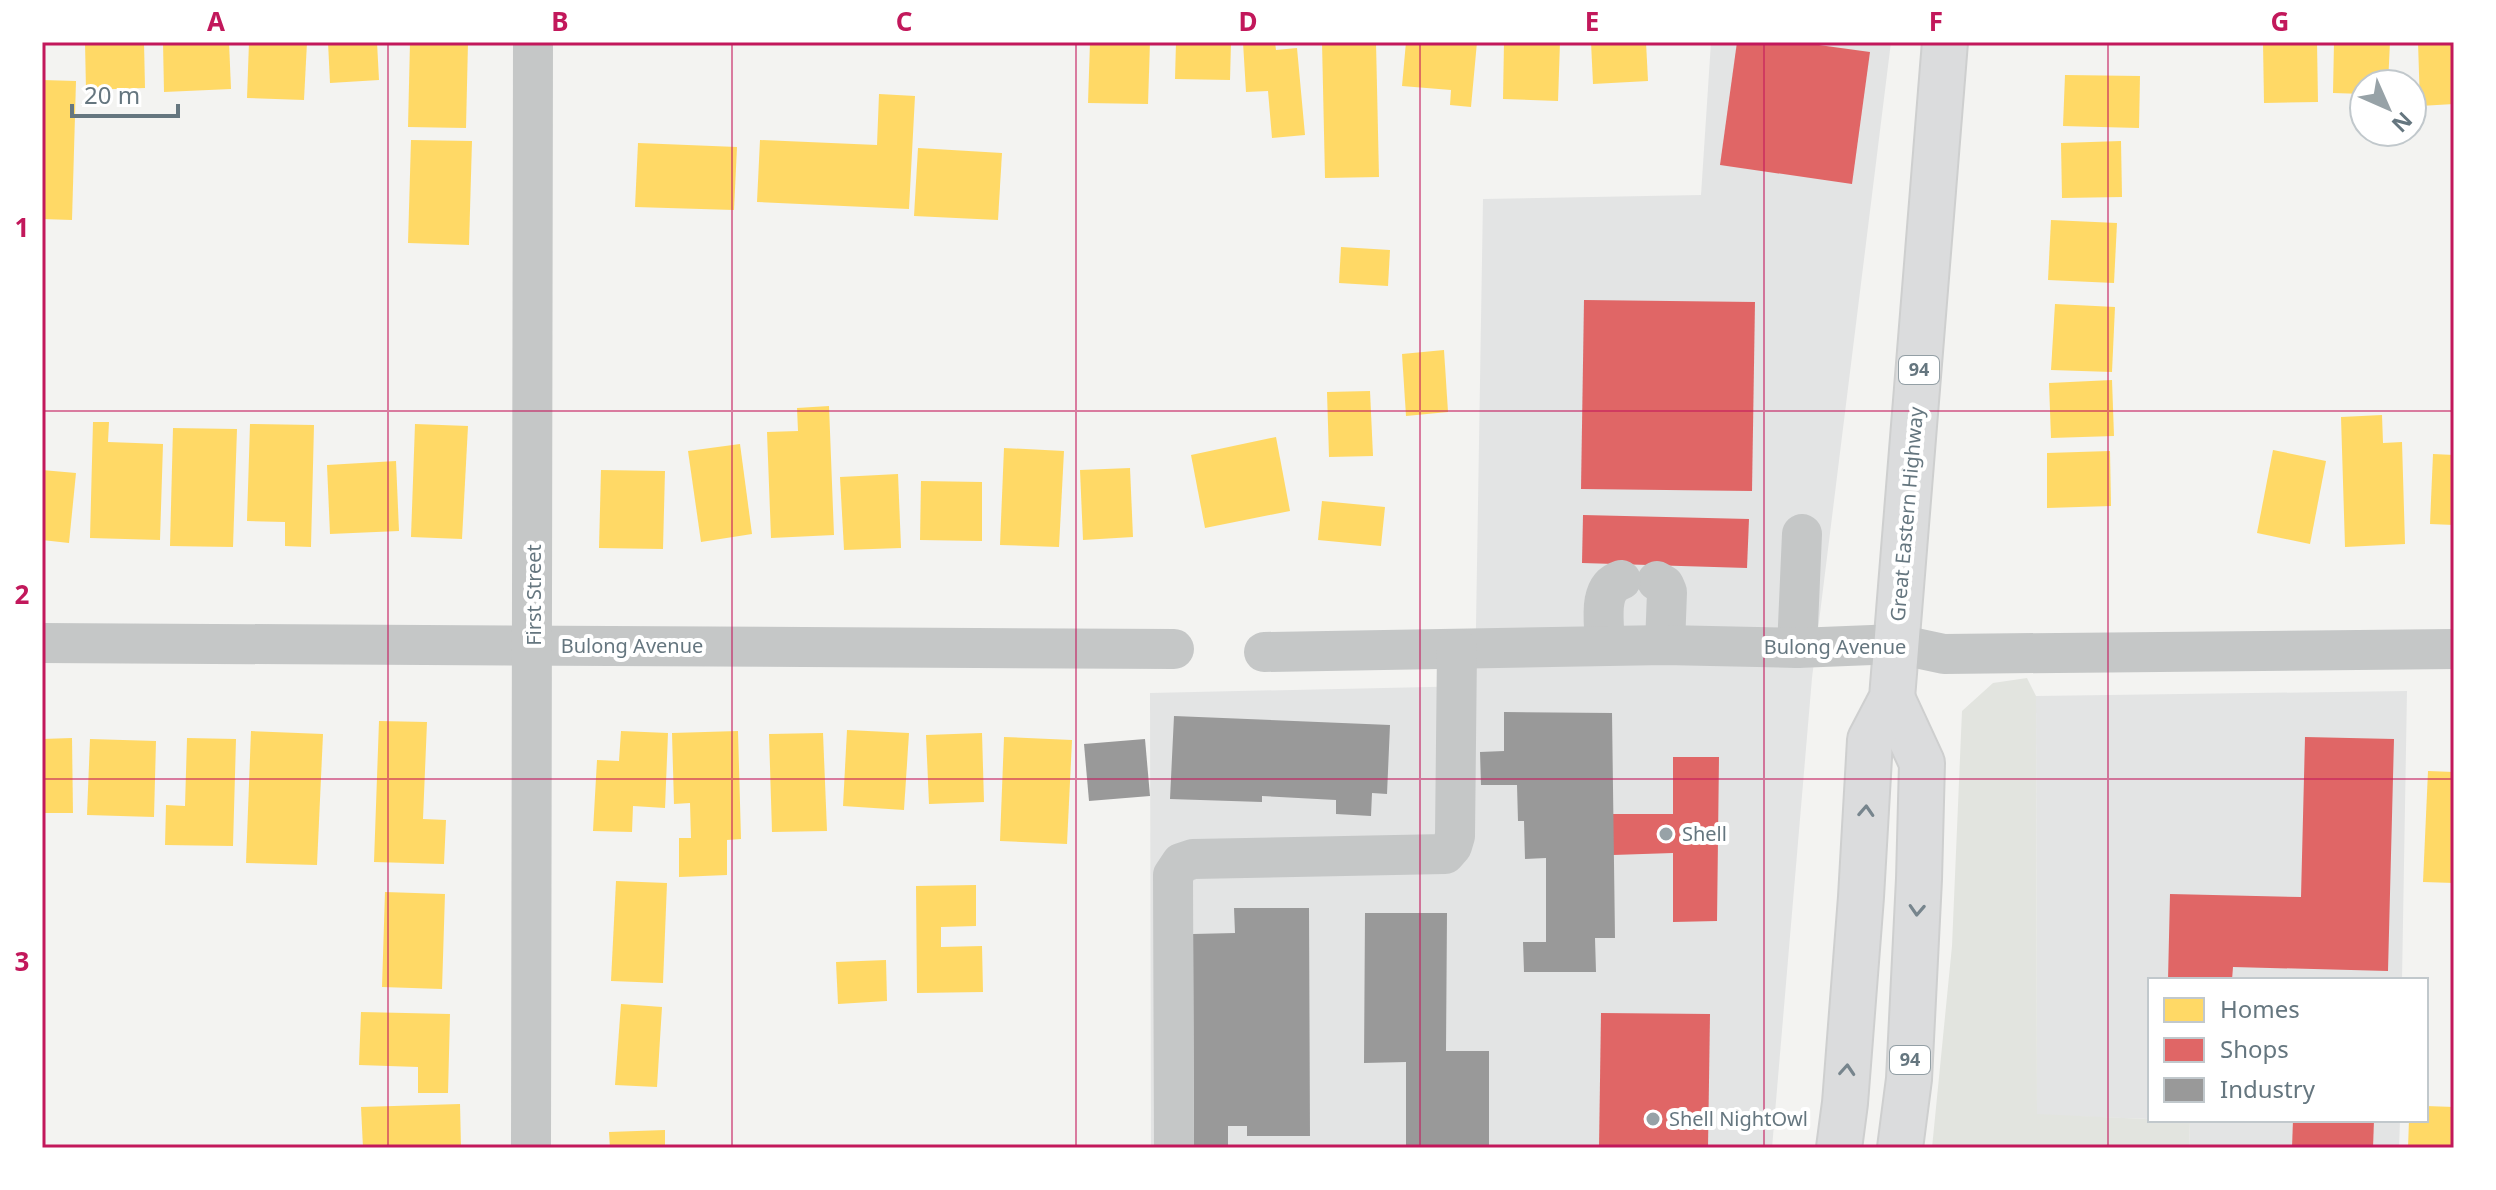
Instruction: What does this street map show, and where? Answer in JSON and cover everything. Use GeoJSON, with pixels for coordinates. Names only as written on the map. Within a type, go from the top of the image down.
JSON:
{"type":"FeatureCollection","features":[{"type":"Feature","properties":{"kind":"highway","name":"Great Eastern Highway"},"geometry":{"type":"LineString","coordinates":[[1839,1148],[1859,928],[1870,740],[1892,698],[1945,42]]}},
{"type":"Feature","properties":{"kind":"highway","name":"94"},"geometry":{"type":"LineString","coordinates":[[1892,698],[1922,763],[1909,1079],[1900,1148]]}},
{"type":"Feature","properties":{"kind":"street","name":"First Street"},"geometry":{"type":"LineString","coordinates":[[531,1148],[533,42]]}},
{"type":"Feature","properties":{"kind":"street"},"geometry":{"type":"LineString","coordinates":[[1797,648],[1802,534]]}},
{"type":"Feature","properties":{"kind":"street"},"geometry":{"type":"LineString","coordinates":[[1605,646],[1605,594],[1612,583],[1639,580],[1664,585],[1667,592],[1665,645]]}},
{"type":"Feature","properties":{"kind":"street","name":"Bulong Avenue"},"geometry":{"type":"LineString","coordinates":[[42,643],[1174,649]]}},
{"type":"Feature","properties":{"kind":"street","name":"Bulong Avenue"},"geometry":{"type":"LineString","coordinates":[[1264,652],[1665,645],[1797,648],[1897,644],[1944,654],[2454,649]]}},
{"type":"Feature","properties":{"kind":"street"},"geometry":{"type":"LineString","coordinates":[[1174,1148],[1173,875],[1181,863],[1193,859],[1445,854],[1455,836],[1457,649]]}},
{"type":"Feature","properties":{"kind":"shaded area"},"geometry":{"type":"Polygon","coordinates":[[[1711,42],[1891,42],[1812,678],[1772,1148],[1151,1148],[1150,693],[1475,686],[1483,199],[1701,195],[1711,42]]]}},
{"type":"Feature","properties":{"kind":"shaded area"},"geometry":{"type":"Polygon","coordinates":[[[2027,678],[2036,696],[2037,1114],[2190,1122],[2189,1148],[1932,1148],[1952,946],[1962,711],[1993,683],[2027,678]]]}},
{"type":"Feature","properties":{"kind":"shaded area"},"geometry":{"type":"Polygon","coordinates":[[[2407,691],[2402,978],[2148,978],[2148,1119],[2037,1115],[2036,696],[2407,691]]]}},
{"type":"Feature","properties":{"kind":"shaded area"},"geometry":{"type":"Polygon","coordinates":[[[2190,1122],[2400,1122],[2399,1148],[2189,1148],[2190,1122]]]}},
{"type":"Feature","properties":{"kind":"building: Homes"},"geometry":{"type":"Polygon","coordinates":[[[85,42],[144,42],[145,88],[86,90],[85,42]]]}},
{"type":"Feature","properties":{"kind":"building: Homes"},"geometry":{"type":"Polygon","coordinates":[[[163,42],[229,42],[231,89],[164,92],[163,42]]]}},
{"type":"Feature","properties":{"kind":"building: Homes"},"geometry":{"type":"Polygon","coordinates":[[[249,42],[307,42],[304,100],[247,98],[249,42]]]}},
{"type":"Feature","properties":{"kind":"building: Homes"},"geometry":{"type":"Polygon","coordinates":[[[328,42],[377,42],[379,80],[330,83],[328,42]]]}},
{"type":"Feature","properties":{"kind":"building: Homes"},"geometry":{"type":"Polygon","coordinates":[[[410,42],[468,42],[466,128],[408,127],[410,42]]]}},
{"type":"Feature","properties":{"kind":"building: Homes"},"geometry":{"type":"Polygon","coordinates":[[[1090,42],[1150,42],[1148,104],[1088,103],[1090,42]]]}},
{"type":"Feature","properties":{"kind":"building: Homes"},"geometry":{"type":"Polygon","coordinates":[[[1176,42],[1231,42],[1230,80],[1175,79],[1176,42]]]}},
{"type":"Feature","properties":{"kind":"building: Homes"},"geometry":{"type":"Polygon","coordinates":[[[1243,42],[1275,42],[1276,50],[1297,48],[1305,135],[1272,138],[1268,91],[1246,92],[1243,42]]]}},
{"type":"Feature","properties":{"kind":"building: Homes"},"geometry":{"type":"Polygon","coordinates":[[[1322,42],[1376,42],[1379,177],[1325,178],[1322,42]]]}},
{"type":"Feature","properties":{"kind":"building: Homes"},"geometry":{"type":"Polygon","coordinates":[[[1406,42],[1477,42],[1471,107],[1450,105],[1451,90],[1402,86],[1406,42]]]}},
{"type":"Feature","properties":{"kind":"building: Homes"},"geometry":{"type":"Polygon","coordinates":[[[1504,42],[1560,42],[1558,101],[1503,99],[1504,42]]]}},
{"type":"Feature","properties":{"kind":"building: Homes"},"geometry":{"type":"Polygon","coordinates":[[[1591,42],[1646,42],[1648,81],[1593,84],[1591,42]]]}},
{"type":"Feature","properties":{"kind":"building: Homes"},"geometry":{"type":"Polygon","coordinates":[[[2263,42],[2317,42],[2318,102],[2264,103],[2263,42]]]}},
{"type":"Feature","properties":{"kind":"building: Homes"},"geometry":{"type":"Polygon","coordinates":[[[2334,42],[2390,42],[2389,68],[2348,68],[2348,93],[2333,93],[2334,42]]]}},
{"type":"Feature","properties":{"kind":"building: Homes"},"geometry":{"type":"Polygon","coordinates":[[[2418,42],[2454,42],[2454,104],[2428,106],[2428,68],[2419,68],[2418,42]]]}},
{"type":"Feature","properties":{"kind":"building: Homes"},"geometry":{"type":"Polygon","coordinates":[[[2065,75],[2140,76],[2139,128],[2063,126],[2065,75]]]}},
{"type":"Feature","properties":{"kind":"building: Homes"},"geometry":{"type":"Polygon","coordinates":[[[42,80],[76,81],[72,220],[42,219],[42,80]]]}},
{"type":"Feature","properties":{"kind":"building: Homes"},"geometry":{"type":"Polygon","coordinates":[[[879,94],[915,96],[909,209],[757,202],[760,140],[877,145],[879,94]]]}},
{"type":"Feature","properties":{"kind":"building: Homes"},"geometry":{"type":"Polygon","coordinates":[[[411,140],[472,141],[469,245],[408,243],[411,140]]]}},
{"type":"Feature","properties":{"kind":"building: Homes"},"geometry":{"type":"Polygon","coordinates":[[[2121,141],[2122,197],[2062,198],[2061,143],[2121,141]]]}},
{"type":"Feature","properties":{"kind":"building: Homes"},"geometry":{"type":"Polygon","coordinates":[[[638,143],[737,147],[734,210],[635,207],[638,143]]]}},
{"type":"Feature","properties":{"kind":"building: Homes"},"geometry":{"type":"Polygon","coordinates":[[[918,148],[1002,153],[998,220],[914,216],[918,148]]]}},
{"type":"Feature","properties":{"kind":"building: Homes"},"geometry":{"type":"Polygon","coordinates":[[[2051,220],[2117,223],[2114,283],[2048,280],[2051,220]]]}},
{"type":"Feature","properties":{"kind":"building: Homes"},"geometry":{"type":"Polygon","coordinates":[[[1341,247],[1390,250],[1388,286],[1339,283],[1341,247]]]}},
{"type":"Feature","properties":{"kind":"building: Homes"},"geometry":{"type":"Polygon","coordinates":[[[2055,304],[2115,307],[2112,372],[2051,370],[2055,304]]]}},
{"type":"Feature","properties":{"kind":"building: Homes"},"geometry":{"type":"Polygon","coordinates":[[[1444,350],[1448,412],[1406,416],[1402,354],[1444,350]]]}},
{"type":"Feature","properties":{"kind":"building: Homes"},"geometry":{"type":"Polygon","coordinates":[[[2112,380],[2114,436],[2051,438],[2049,383],[2112,380]]]}},
{"type":"Feature","properties":{"kind":"building: Homes"},"geometry":{"type":"Polygon","coordinates":[[[1370,391],[1373,456],[1329,457],[1327,392],[1370,391]]]}},
{"type":"Feature","properties":{"kind":"building: Homes"},"geometry":{"type":"Polygon","coordinates":[[[829,406],[834,535],[771,538],[767,432],[798,431],[797,408],[829,406]]]}},
{"type":"Feature","properties":{"kind":"building: Homes"},"geometry":{"type":"Polygon","coordinates":[[[2382,415],[2383,443],[2402,442],[2405,544],[2345,547],[2341,417],[2382,415]]]}},
{"type":"Feature","properties":{"kind":"building: Homes"},"geometry":{"type":"Polygon","coordinates":[[[93,422],[109,422],[108,442],[163,444],[160,540],[90,538],[93,422]]]}},
{"type":"Feature","properties":{"kind":"building: Homes"},"geometry":{"type":"Polygon","coordinates":[[[250,424],[314,425],[311,547],[285,546],[285,522],[247,521],[250,424]]]}},
{"type":"Feature","properties":{"kind":"building: Homes"},"geometry":{"type":"Polygon","coordinates":[[[415,424],[468,426],[462,539],[411,537],[415,424]]]}},
{"type":"Feature","properties":{"kind":"building: Homes"},"geometry":{"type":"Polygon","coordinates":[[[173,428],[237,429],[233,547],[170,546],[173,428]]]}},
{"type":"Feature","properties":{"kind":"building: Homes"},"geometry":{"type":"Polygon","coordinates":[[[1276,437],[1290,511],[1205,528],[1191,455],[1276,437]]]}},
{"type":"Feature","properties":{"kind":"building: Homes"},"geometry":{"type":"Polygon","coordinates":[[[740,444],[752,534],[701,542],[688,451],[740,444]]]}},
{"type":"Feature","properties":{"kind":"building: Homes"},"geometry":{"type":"Polygon","coordinates":[[[1004,448],[1064,451],[1059,547],[1000,545],[1004,448]]]}},
{"type":"Feature","properties":{"kind":"building: Homes"},"geometry":{"type":"Polygon","coordinates":[[[2273,450],[2326,461],[2310,544],[2257,533],[2273,450]]]}},
{"type":"Feature","properties":{"kind":"building: Homes"},"geometry":{"type":"Polygon","coordinates":[[[2110,451],[2111,506],[2047,508],[2047,453],[2110,451]]]}},
{"type":"Feature","properties":{"kind":"building: Homes"},"geometry":{"type":"Polygon","coordinates":[[[2433,454],[2454,455],[2454,525],[2430,524],[2433,454]]]}},
{"type":"Feature","properties":{"kind":"building: Homes"},"geometry":{"type":"Polygon","coordinates":[[[396,461],[399,531],[330,534],[327,465],[396,461]]]}},
{"type":"Feature","properties":{"kind":"building: Homes"},"geometry":{"type":"Polygon","coordinates":[[[1130,468],[1133,537],[1083,540],[1080,470],[1130,468]]]}},
{"type":"Feature","properties":{"kind":"building: Homes"},"geometry":{"type":"Polygon","coordinates":[[[42,470],[76,473],[69,543],[42,540],[42,470]]]}},
{"type":"Feature","properties":{"kind":"building: Homes"},"geometry":{"type":"Polygon","coordinates":[[[601,470],[665,471],[663,549],[599,548],[601,470]]]}},
{"type":"Feature","properties":{"kind":"building: Homes"},"geometry":{"type":"Polygon","coordinates":[[[898,474],[901,548],[844,550],[840,477],[898,474]]]}},
{"type":"Feature","properties":{"kind":"building: Homes"},"geometry":{"type":"Polygon","coordinates":[[[921,481],[982,482],[982,541],[920,540],[921,481]]]}},
{"type":"Feature","properties":{"kind":"building: Homes"},"geometry":{"type":"Polygon","coordinates":[[[1322,501],[1385,507],[1381,546],[1318,540],[1322,501]]]}},
{"type":"Feature","properties":{"kind":"building: Homes"},"geometry":{"type":"Polygon","coordinates":[[[379,721],[427,722],[423,819],[446,820],[444,864],[374,862],[379,721]]]}},
{"type":"Feature","properties":{"kind":"building: Homes"},"geometry":{"type":"Polygon","coordinates":[[[847,730],[909,733],[904,810],[843,806],[847,730]]]}},
{"type":"Feature","properties":{"kind":"building: Homes"},"geometry":{"type":"Polygon","coordinates":[[[251,731],[323,734],[317,865],[246,863],[251,731]]]}},
{"type":"Feature","properties":{"kind":"building: Homes"},"geometry":{"type":"Polygon","coordinates":[[[621,731],[668,733],[665,808],[633,806],[632,832],[593,831],[597,760],[619,761],[621,731]]]}},
{"type":"Feature","properties":{"kind":"building: Homes"},"geometry":{"type":"Polygon","coordinates":[[[738,731],[741,839],[727,840],[727,875],[679,877],[679,838],[691,838],[690,803],[674,804],[672,733],[738,731]]]}},
{"type":"Feature","properties":{"kind":"building: Homes"},"geometry":{"type":"Polygon","coordinates":[[[823,733],[827,831],[772,832],[769,734],[823,733]]]}},
{"type":"Feature","properties":{"kind":"building: Homes"},"geometry":{"type":"Polygon","coordinates":[[[982,733],[984,802],[929,804],[926,735],[982,733]]]}},
{"type":"Feature","properties":{"kind":"building: Homes"},"geometry":{"type":"Polygon","coordinates":[[[1004,737],[1072,740],[1067,844],[1000,841],[1004,737]]]}},
{"type":"Feature","properties":{"kind":"building: Homes"},"geometry":{"type":"Polygon","coordinates":[[[72,738],[73,813],[42,813],[42,739],[72,738]]]}},
{"type":"Feature","properties":{"kind":"building: Homes"},"geometry":{"type":"Polygon","coordinates":[[[187,738],[236,739],[233,846],[165,845],[166,805],[185,806],[187,738]]]}},
{"type":"Feature","properties":{"kind":"building: Homes"},"geometry":{"type":"Polygon","coordinates":[[[90,739],[156,741],[154,817],[87,815],[90,739]]]}},
{"type":"Feature","properties":{"kind":"building: Homes"},"geometry":{"type":"Polygon","coordinates":[[[2428,771],[2454,772],[2454,883],[2423,882],[2428,771]]]}},
{"type":"Feature","properties":{"kind":"building: Homes"},"geometry":{"type":"Polygon","coordinates":[[[616,881],[667,883],[663,983],[611,981],[616,881]]]}},
{"type":"Feature","properties":{"kind":"building: Homes"},"geometry":{"type":"Polygon","coordinates":[[[976,885],[976,926],[941,927],[941,947],[982,946],[983,992],[917,993],[916,886],[976,885]]]}},
{"type":"Feature","properties":{"kind":"building: Homes"},"geometry":{"type":"Polygon","coordinates":[[[385,892],[445,894],[442,989],[382,987],[385,892]]]}},
{"type":"Feature","properties":{"kind":"building: Homes"},"geometry":{"type":"Polygon","coordinates":[[[886,960],[887,1001],[838,1004],[836,962],[886,960]]]}},
{"type":"Feature","properties":{"kind":"building: Homes"},"geometry":{"type":"Polygon","coordinates":[[[621,1004],[662,1007],[657,1087],[615,1085],[621,1004]]]}},
{"type":"Feature","properties":{"kind":"building: Homes"},"geometry":{"type":"Polygon","coordinates":[[[361,1012],[450,1014],[448,1093],[418,1093],[418,1067],[359,1065],[361,1012]]]}},
{"type":"Feature","properties":{"kind":"building: Homes"},"geometry":{"type":"Polygon","coordinates":[[[460,1104],[461,1148],[363,1148],[361,1107],[460,1104]]]}},
{"type":"Feature","properties":{"kind":"building: Homes"},"geometry":{"type":"Polygon","coordinates":[[[2428,1106],[2454,1107],[2454,1148],[2408,1148],[2409,1122],[2428,1122],[2428,1106]]]}},
{"type":"Feature","properties":{"kind":"building: Homes"},"geometry":{"type":"Polygon","coordinates":[[[665,1130],[665,1148],[610,1148],[609,1132],[665,1130]]]}},
{"type":"Feature","properties":{"kind":"building: Shops"},"geometry":{"type":"Polygon","coordinates":[[[1737,42],[1797,42],[1870,52],[1852,184],[1720,165],[1737,42]]]}},
{"type":"Feature","properties":{"kind":"building: Shops"},"geometry":{"type":"Polygon","coordinates":[[[1584,300],[1755,302],[1752,491],[1581,489],[1584,300]]]}},
{"type":"Feature","properties":{"kind":"building: Shops"},"geometry":{"type":"Polygon","coordinates":[[[1583,515],[1749,519],[1747,568],[1582,563],[1583,515]]]}},
{"type":"Feature","properties":{"kind":"building: Shops"},"geometry":{"type":"Polygon","coordinates":[[[2305,737],[2394,739],[2388,971],[2233,967],[2232,978],[2168,978],[2170,894],[2301,897],[2305,737]]]}},
{"type":"Feature","properties":{"kind":"building: Shops","name":"Shell"},"geometry":{"type":"Polygon","coordinates":[[[1673,757],[1719,757],[1717,921],[1673,922],[1673,853],[1613,855],[1613,814],[1673,814],[1673,757]]]}},
{"type":"Feature","properties":{"kind":"building: Shops"},"geometry":{"type":"Polygon","coordinates":[[[1601,1013],[1710,1014],[1708,1148],[1599,1148],[1601,1013]]]}},
{"type":"Feature","properties":{"kind":"building: Shops"},"geometry":{"type":"Polygon","coordinates":[[[2293,1122],[2374,1122],[2373,1148],[2292,1148],[2293,1122]]]}},
{"type":"Feature","properties":{"kind":"building: Industry"},"geometry":{"type":"Polygon","coordinates":[[[1504,712],[1612,713],[1615,938],[1595,938],[1596,972],[1524,972],[1523,942],[1546,942],[1546,858],[1525,859],[1524,821],[1518,821],[1517,785],[1481,785],[1480,752],[1504,751],[1504,712]]]}},
{"type":"Feature","properties":{"kind":"building: Industry"},"geometry":{"type":"Polygon","coordinates":[[[1174,716],[1390,725],[1387,794],[1372,793],[1371,816],[1336,814],[1336,800],[1262,796],[1262,802],[1170,799],[1174,716]]]}},
{"type":"Feature","properties":{"kind":"building: Industry"},"geometry":{"type":"Polygon","coordinates":[[[1145,739],[1150,796],[1089,801],[1084,744],[1145,739]]]}},
{"type":"Feature","properties":{"kind":"building: Industry"},"geometry":{"type":"Polygon","coordinates":[[[1234,908],[1309,908],[1310,1136],[1247,1136],[1247,1126],[1228,1126],[1228,1148],[1194,1148],[1193,934],[1235,933],[1234,908]]]}},
{"type":"Feature","properties":{"kind":"building: Industry"},"geometry":{"type":"Polygon","coordinates":[[[1365,913],[1447,913],[1446,1051],[1489,1051],[1489,1148],[1406,1148],[1406,1062],[1364,1063],[1365,913]]]}},
{"type":"Feature","properties":{"kind":"place","name":"Shell"},"geometry":{"type":"Point","coordinates":[1666,834]}},
{"type":"Feature","properties":{"kind":"place","name":"Shell NightOwl"},"geometry":{"type":"Point","coordinates":[1653,1119]}}]}
